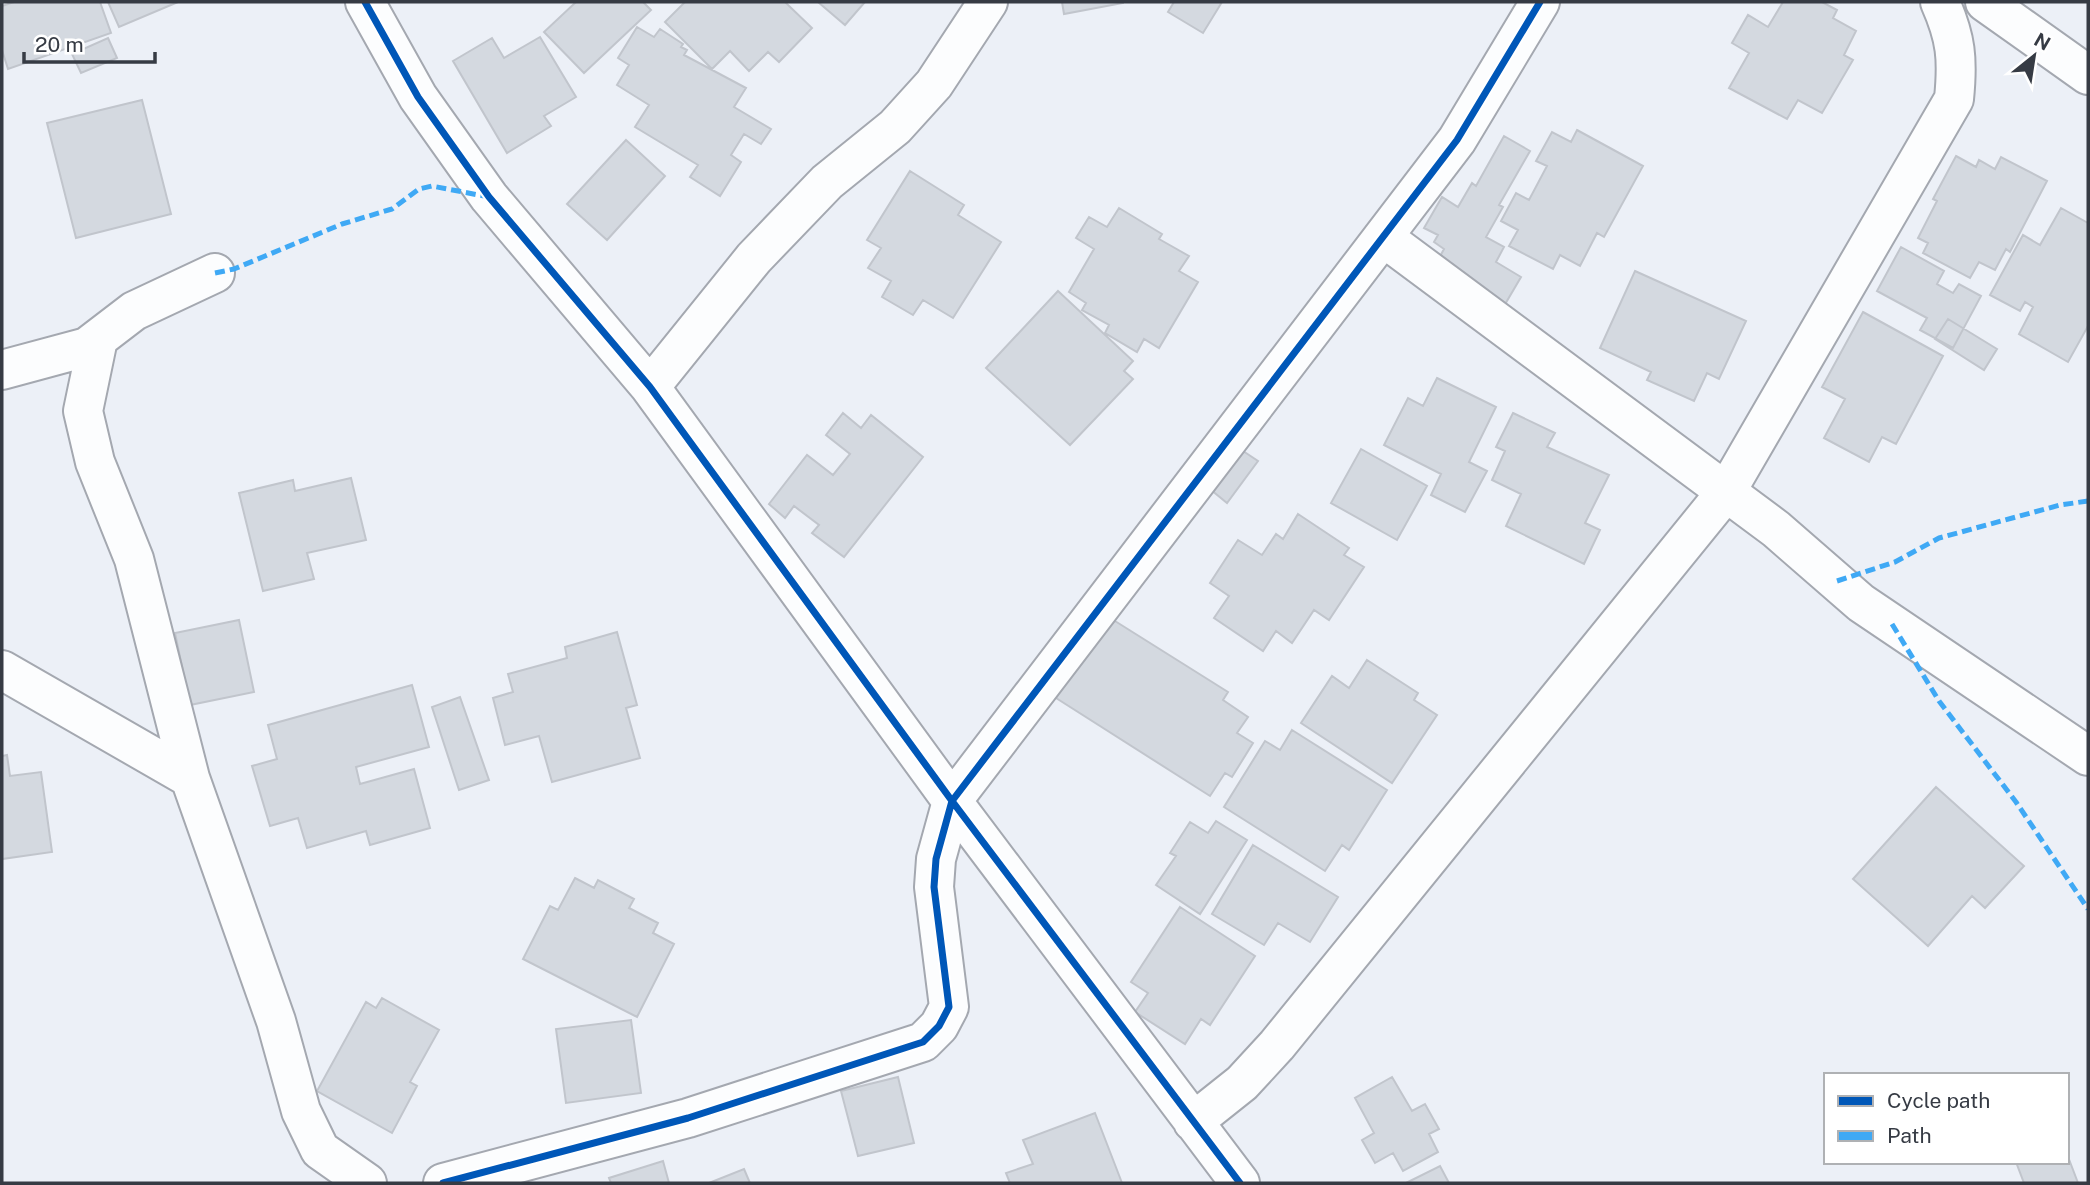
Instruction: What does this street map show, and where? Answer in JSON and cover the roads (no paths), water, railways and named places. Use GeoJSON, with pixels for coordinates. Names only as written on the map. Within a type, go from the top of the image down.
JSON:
{"type":"FeatureCollection","features":[{"type":"Feature","properties":{"kind":"street"},"geometry":{"type":"LineString","coordinates":[[365,2],[418,97],[489,197],[650,387],[952,801],[1240,1183]]}},
{"type":"Feature","properties":{"kind":"street"},"geometry":{"type":"LineString","coordinates":[[650,387],[754,258],[827,182],[895,127],[934,84],[988,2]]}},
{"type":"Feature","properties":{"kind":"street"},"geometry":{"type":"LineString","coordinates":[[443,1183],[688,1118],[923,1042],[939,1026],[949,1007],[934,887],[936,859],[952,801],[1457,140],[1540,2]]}},
{"type":"Feature","properties":{"kind":"street"},"geometry":{"type":"LineString","coordinates":[[1193,1122],[1242,1083],[1277,1045],[1726,492],[1954,99],[1957,65],[1954,33],[1940,2]]}},
{"type":"Feature","properties":{"kind":"street"},"geometry":{"type":"LineString","coordinates":[[1985,2],[2088,75]]}},
{"type":"Feature","properties":{"kind":"street"},"geometry":{"type":"LineString","coordinates":[[1383,237],[1815,560],[1861,603],[2088,757]]}},
{"type":"Feature","properties":{"kind":"street"},"geometry":{"type":"LineString","coordinates":[[2,370],[88,347],[134,311],[215,273]]}},
{"type":"Feature","properties":{"kind":"street"},"geometry":{"type":"LineString","coordinates":[[98,338],[83,411],[95,462],[134,559],[190,778],[276,1021],[301,1111],[320,1150],[367,1183]]}},
{"type":"Feature","properties":{"kind":"street"},"geometry":{"type":"LineString","coordinates":[[2,670],[190,778]]}}]}
